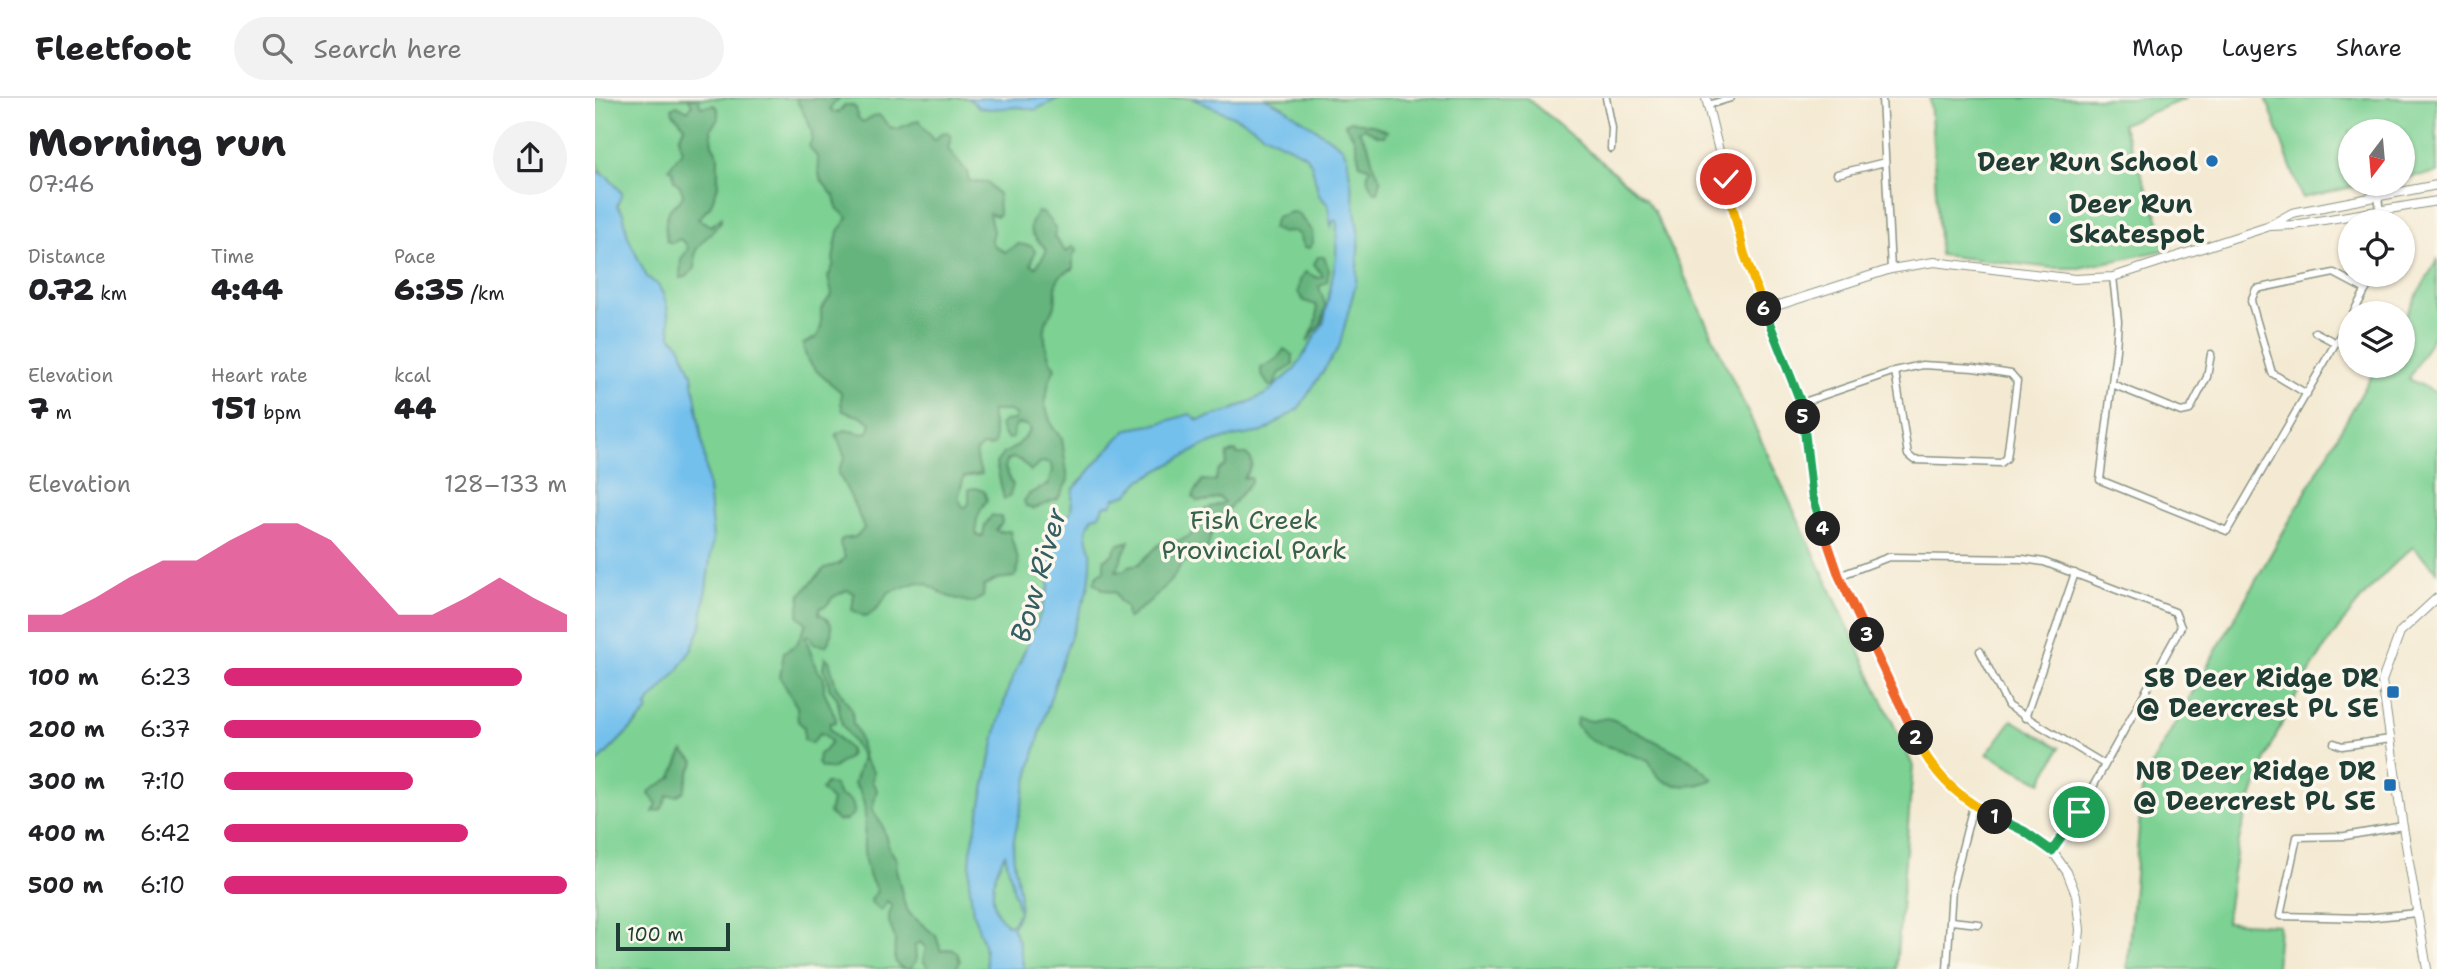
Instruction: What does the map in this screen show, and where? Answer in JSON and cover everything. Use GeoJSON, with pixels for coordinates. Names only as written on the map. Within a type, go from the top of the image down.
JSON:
{"type":"FeatureCollection","features":[{"type":"Feature","properties":{"kind":"street"},"geometry":{"type":"LineString","coordinates":[[1607,98],[1612,128],[1611,149]]}},
{"type":"Feature","properties":{"kind":"street"},"geometry":{"type":"LineString","coordinates":[[1731,98],[1707,101],[1744,253],[1801,403],[1812,495],[1839,576],[1934,770],[1973,806],[2024,831],[2052,851],[2067,872],[2075,895],[2080,930],[2076,969]]}},
{"type":"Feature","properties":{"kind":"street"},"geometry":{"type":"LineString","coordinates":[[1882,98],[1891,269]]}},
{"type":"Feature","properties":{"kind":"street"},"geometry":{"type":"LineString","coordinates":[[1837,174],[1885,162]]}},
{"type":"Feature","properties":{"kind":"street"},"geometry":{"type":"LineString","coordinates":[[2415,189],[2437,185]]}},
{"type":"Feature","properties":{"kind":"street"},"geometry":{"type":"LineString","coordinates":[[2267,227],[2292,213],[2378,196],[2381,210]]}},
{"type":"Feature","properties":{"kind":"street"},"geometry":{"type":"LineString","coordinates":[[2387,210],[2437,201]]}},
{"type":"Feature","properties":{"kind":"street"},"geometry":{"type":"LineString","coordinates":[[1764,310],[1891,269],[1934,262],[2075,279],[2113,277],[2267,227],[2338,217]]}},
{"type":"Feature","properties":{"kind":"street"},"geometry":{"type":"LineString","coordinates":[[2307,394],[2271,373],[2251,301],[2256,289],[2334,273],[2366,290]]}},
{"type":"Feature","properties":{"kind":"street"},"geometry":{"type":"LineString","coordinates":[[2113,277],[2117,321],[2100,480],[2227,531],[2338,339]]}},
{"type":"Feature","properties":{"kind":"street"},"geometry":{"type":"LineString","coordinates":[[2360,301],[2368,287]]}},
{"type":"Feature","properties":{"kind":"street"},"geometry":{"type":"LineString","coordinates":[[2315,332],[2336,343]]}},
{"type":"Feature","properties":{"kind":"street"},"geometry":{"type":"LineString","coordinates":[[2112,384],[2181,412],[2190,410],[2207,377],[2211,354]]}},
{"type":"Feature","properties":{"kind":"street"},"geometry":{"type":"LineString","coordinates":[[1801,403],[1895,371],[1922,365],[1974,368],[2011,374],[2017,381],[2007,458],[2001,463],[1914,460],[1908,455],[1895,371]]}},
{"type":"Feature","properties":{"kind":"street"},"geometry":{"type":"LineString","coordinates":[[1839,576],[1889,557],[2023,559],[2044,562],[2175,612],[2181,627],[2079,812],[2052,851]]}},
{"type":"Feature","properties":{"kind":"street"},"geometry":{"type":"LineString","coordinates":[[2025,718],[2074,573]]}},
{"type":"Feature","properties":{"kind":"street"},"geometry":{"type":"LineString","coordinates":[[2427,969],[2382,681],[2400,632],[2437,598]]}},
{"type":"Feature","properties":{"kind":"street"},"geometry":{"type":"LineString","coordinates":[[1980,651],[2008,706],[2104,764]]}},
{"type":"Feature","properties":{"kind":"street"},"geometry":{"type":"LineString","coordinates":[[2334,743],[2342,746],[2389,739]]}},
{"type":"Feature","properties":{"kind":"street"},"geometry":{"type":"LineString","coordinates":[[1947,969],[1952,888],[1973,806]]}},
{"type":"Feature","properties":{"kind":"street"},"geometry":{"type":"LineString","coordinates":[[2403,826],[2345,836],[2297,837],[2280,916],[2365,918],[2417,913]]}},
{"type":"Feature","properties":{"kind":"street"},"geometry":{"type":"LineString","coordinates":[[1951,921],[1979,924]]}},
{"type":"Feature","properties":{"kind":"green space","name":"Fish Creek Provincial Park"},"geometry":{"type":"Polygon","coordinates":[[[595,98],[1527,98],[1647,201],[1654,211],[1913,766],[1896,969],[595,969],[595,764],[639,721],[642,707],[619,208],[595,160],[595,98]]]}},
{"type":"Feature","properties":{"kind":"green space"},"geometry":{"type":"Polygon","coordinates":[[[688,98],[700,98],[701,107],[714,105],[718,109],[718,119],[711,128],[712,144],[718,155],[718,186],[710,207],[698,219],[711,226],[721,218],[721,221],[696,251],[695,268],[686,277],[680,278],[681,259],[688,249],[680,239],[672,243],[667,241],[666,223],[669,210],[683,194],[669,168],[682,151],[679,138],[685,126],[673,113],[672,108],[677,105],[688,111],[692,104],[688,98]]]}},
{"type":"Feature","properties":{"kind":"green space"},"geometry":{"type":"Polygon","coordinates":[[[796,98],[840,98],[830,109],[833,112],[839,112],[845,105],[851,105],[856,108],[858,118],[863,122],[879,115],[890,127],[897,129],[919,120],[933,140],[941,133],[947,132],[951,137],[948,149],[967,172],[969,181],[988,183],[998,194],[999,214],[997,216],[989,213],[994,246],[1005,252],[1018,244],[1031,246],[1035,251],[1031,265],[1036,267],[1046,252],[1031,232],[1031,224],[1038,212],[1044,214],[1056,229],[1054,237],[1066,252],[1073,246],[1077,250],[1073,255],[1073,269],[1058,279],[1054,309],[1047,320],[1045,331],[1047,352],[1055,368],[1049,381],[1045,405],[1052,426],[1062,439],[1068,480],[1058,499],[1033,509],[1026,506],[1024,501],[1029,494],[1048,484],[1052,472],[1051,464],[1042,462],[1031,471],[1020,460],[1012,458],[1007,461],[1005,468],[1013,485],[1009,497],[1004,499],[996,463],[1003,454],[1017,446],[1030,430],[1026,425],[1017,424],[1013,438],[1008,439],[1002,433],[1000,425],[1004,421],[1014,420],[1016,415],[1009,411],[992,411],[995,444],[990,447],[982,446],[977,451],[976,460],[982,474],[964,477],[958,498],[963,507],[966,507],[969,503],[969,489],[984,491],[987,500],[977,518],[977,536],[983,536],[985,525],[992,515],[1001,517],[1002,523],[996,530],[1010,531],[1018,560],[1014,577],[997,579],[984,586],[983,597],[972,603],[947,596],[927,584],[918,582],[889,592],[869,615],[864,616],[852,610],[854,593],[847,590],[820,608],[819,614],[828,620],[832,627],[829,641],[826,646],[813,644],[810,636],[805,636],[816,668],[824,678],[824,691],[836,719],[836,722],[830,723],[830,729],[850,750],[849,757],[832,769],[821,767],[818,763],[819,754],[831,742],[820,733],[812,743],[804,740],[804,727],[798,721],[797,707],[780,677],[784,652],[797,644],[806,623],[798,615],[801,594],[825,568],[839,564],[845,557],[840,544],[842,539],[855,537],[864,529],[838,474],[845,458],[836,434],[845,430],[864,434],[869,431],[871,423],[843,411],[841,392],[817,371],[804,352],[803,344],[817,337],[821,327],[821,309],[832,294],[828,277],[834,264],[838,231],[848,218],[837,208],[834,196],[820,179],[817,157],[809,146],[812,140],[811,128],[796,98]]]}},
{"type":"Feature","properties":{"kind":"green space"},"geometry":{"type":"Polygon","coordinates":[[[1930,98],[2187,98],[2122,124],[2170,249],[2079,268],[2052,268],[1940,255],[1930,98]]]}},
{"type":"Feature","properties":{"kind":"green space"},"geometry":{"type":"Polygon","coordinates":[[[2266,98],[2436,98],[2437,173],[2415,176],[2415,119],[2338,119],[2338,190],[2302,198],[2266,98]]]}},
{"type":"Feature","properties":{"kind":"green space"},"geometry":{"type":"Polygon","coordinates":[[[1351,121],[1387,131],[1384,136],[1379,136],[1364,128],[1359,131],[1368,145],[1381,180],[1378,192],[1375,192],[1368,181],[1370,168],[1360,164],[1354,138],[1345,124],[1351,121]]]}},
{"type":"Feature","properties":{"kind":"green space"},"geometry":{"type":"Polygon","coordinates":[[[1291,212],[1297,213],[1312,231],[1313,243],[1309,248],[1304,248],[1298,234],[1293,231],[1282,233],[1272,228],[1276,217],[1291,212]]]}},
{"type":"Feature","properties":{"kind":"green space"},"geometry":{"type":"Polygon","coordinates":[[[1318,257],[1324,257],[1329,270],[1327,282],[1319,287],[1326,307],[1321,323],[1307,342],[1315,325],[1317,310],[1316,305],[1304,301],[1298,292],[1305,272],[1318,278],[1323,276],[1314,264],[1318,257]]]}},
{"type":"Feature","properties":{"kind":"green space"},"geometry":{"type":"Polygon","coordinates":[[[2437,260],[2437,329],[2415,368],[2415,301],[2437,260]]]}},
{"type":"Feature","properties":{"kind":"green space"},"geometry":{"type":"Polygon","coordinates":[[[1284,349],[1293,355],[1293,365],[1279,374],[1274,386],[1269,386],[1261,374],[1261,368],[1277,359],[1284,349]]]}},
{"type":"Feature","properties":{"kind":"green space"},"geometry":{"type":"Polygon","coordinates":[[[2370,378],[2410,378],[2437,393],[2437,571],[2413,547],[2385,573],[2336,631],[2296,696],[2279,731],[2263,766],[2241,830],[2226,922],[2279,925],[2276,969],[2127,969],[2143,780],[2370,378]]]}},
{"type":"Feature","properties":{"kind":"green space"},"geometry":{"type":"Polygon","coordinates":[[[1236,451],[1237,454],[1246,454],[1251,459],[1252,465],[1244,478],[1251,478],[1251,482],[1213,527],[1207,550],[1195,559],[1182,563],[1157,595],[1127,618],[1126,607],[1119,601],[1116,593],[1103,589],[1094,582],[1098,574],[1104,571],[1104,559],[1112,555],[1117,545],[1129,541],[1116,571],[1125,570],[1129,566],[1139,564],[1161,543],[1189,536],[1195,529],[1193,521],[1199,513],[1224,502],[1219,497],[1197,501],[1193,497],[1202,480],[1215,481],[1218,471],[1226,465],[1227,454],[1236,451]]]}},
{"type":"Feature","properties":{"kind":"green space"},"geometry":{"type":"Polygon","coordinates":[[[825,657],[829,660],[836,686],[852,710],[853,724],[858,732],[864,760],[873,771],[872,782],[877,790],[872,810],[882,825],[889,848],[897,860],[896,869],[905,906],[910,914],[936,936],[941,951],[951,949],[957,952],[960,961],[956,969],[929,969],[923,960],[926,948],[920,942],[915,945],[916,961],[910,969],[896,963],[895,939],[889,920],[892,906],[887,901],[881,911],[872,904],[871,899],[877,891],[864,856],[864,805],[854,784],[862,757],[842,724],[837,698],[829,688],[823,669],[825,657]]]}},
{"type":"Feature","properties":{"kind":"green space"},"geometry":{"type":"Polygon","coordinates":[[[1577,718],[1592,721],[1607,718],[1614,720],[1690,759],[1713,779],[1684,786],[1669,783],[1657,775],[1648,760],[1591,740],[1576,724],[1577,718]]]}},
{"type":"Feature","properties":{"kind":"green space"},"geometry":{"type":"Polygon","coordinates":[[[2012,720],[2060,748],[2041,783],[1987,754],[2012,720]]]}},
{"type":"Feature","properties":{"kind":"green space"},"geometry":{"type":"Polygon","coordinates":[[[683,751],[695,762],[684,791],[677,796],[668,796],[661,810],[653,812],[657,804],[649,794],[650,791],[672,777],[683,751]]]}},
{"type":"Feature","properties":{"kind":"green space"},"geometry":{"type":"Polygon","coordinates":[[[826,783],[834,785],[839,796],[852,803],[854,813],[846,820],[838,821],[829,813],[832,801],[822,790],[826,783]]]}},
{"type":"Feature","properties":{"kind":"water"},"geometry":{"type":"Polygon","coordinates":[[[968,98],[1059,98],[1035,110],[1020,107],[989,109],[979,107],[968,98]]]}},
{"type":"Feature","properties":{"kind":"water"},"geometry":{"type":"Polygon","coordinates":[[[1191,98],[1265,98],[1282,106],[1342,147],[1347,157],[1359,236],[1356,283],[1339,347],[1299,408],[1263,432],[1227,438],[1203,446],[1141,480],[1128,494],[1115,498],[1111,505],[1105,505],[1090,522],[1087,534],[1091,554],[1089,585],[1046,712],[1014,839],[1019,911],[1005,854],[994,881],[994,901],[1001,918],[1008,925],[1013,923],[1018,914],[1012,927],[1019,942],[1024,969],[987,969],[984,945],[973,913],[969,882],[971,851],[1008,689],[1040,615],[1049,586],[1049,566],[1043,558],[1050,540],[1071,511],[1073,490],[1129,429],[1190,414],[1198,420],[1230,411],[1266,394],[1295,369],[1324,322],[1336,257],[1337,222],[1334,220],[1331,227],[1328,205],[1319,195],[1311,163],[1304,154],[1265,135],[1244,121],[1191,98]]]}},
{"type":"Feature","properties":{"kind":"water"},"geometry":{"type":"Polygon","coordinates":[[[595,170],[608,177],[622,193],[617,206],[623,213],[628,237],[647,277],[658,285],[663,294],[671,336],[680,345],[692,374],[713,538],[701,627],[692,649],[676,673],[650,701],[646,708],[648,711],[595,765],[595,170]]]}},
{"type":"Feature","properties":{"kind":"place","name":"Deer Run School"},"geometry":{"type":"Point","coordinates":[2212,161]}},
{"type":"Feature","properties":{"kind":"place","name":"Deer Run Skatespot"},"geometry":{"type":"Point","coordinates":[2055,218]}},
{"type":"Feature","properties":{"kind":"place","name":"SB Deer Ridge DR @ Deercrest PL SE"},"geometry":{"type":"Point","coordinates":[2393,692]}},
{"type":"Feature","properties":{"kind":"place","name":"NB Deer Ridge DR @ Deercrest PL SE"},"geometry":{"type":"Point","coordinates":[2390,785]}},
{"type":"Feature","properties":{"kind":"route"},"geometry":{"type":"LineString","coordinates":[[1726,179],[1744,253],[1801,403],[1812,495],[1839,576],[1934,770],[1973,806],[2024,831],[2052,851],[2079,812]]}},
{"type":"Feature","properties":{"kind":"water label","name":"Bow River"},"geometry":{"type":"Point","coordinates":[1038,575]}}]}
